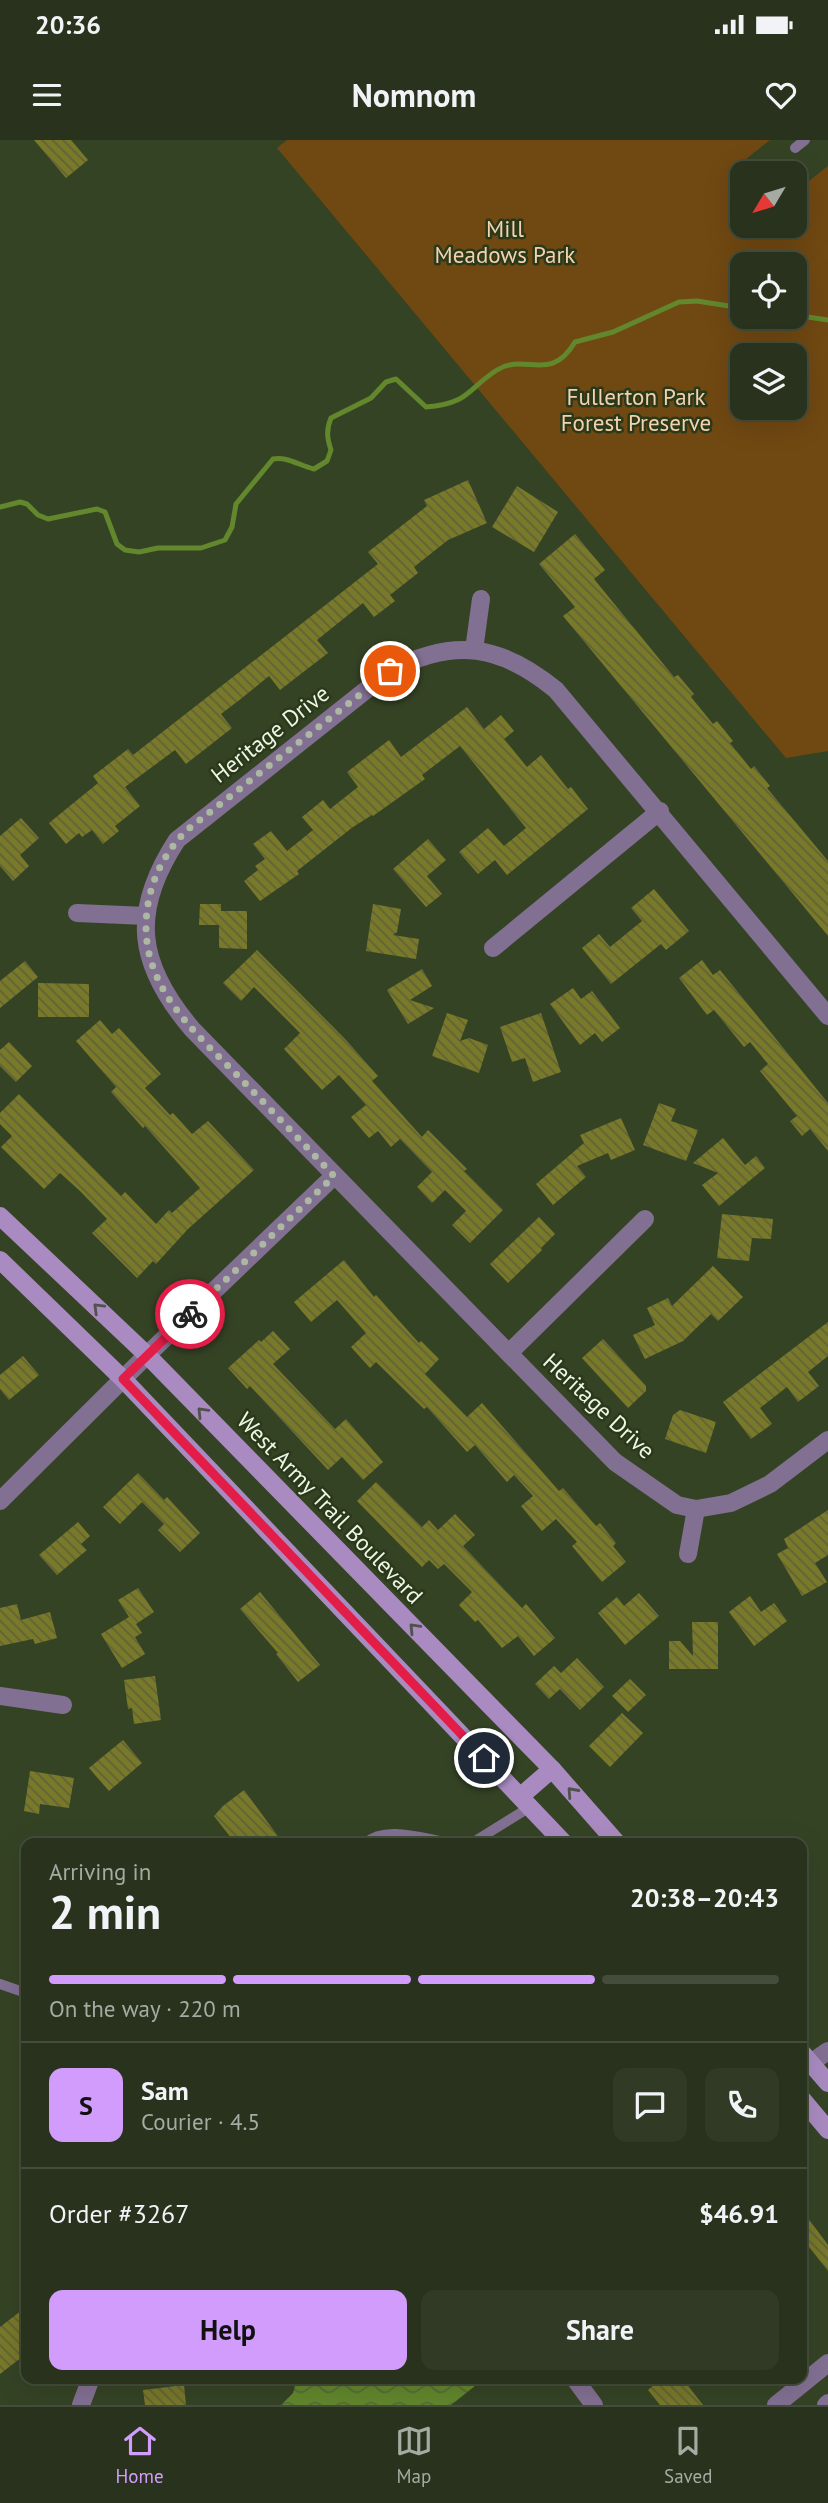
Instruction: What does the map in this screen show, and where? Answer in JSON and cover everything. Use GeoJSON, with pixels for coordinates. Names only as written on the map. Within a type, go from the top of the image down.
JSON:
{"type":"FeatureCollection","features":[{"type":"Feature","properties":{"kind":"main road","name":"West Army Trail Boulevard"},"geometry":{"type":"LineString","coordinates":[[0,1216],[147,1355],[552,1769],[613,1838]]}},
{"type":"Feature","properties":{"kind":"main road"},"geometry":{"type":"LineString","coordinates":[[0,1260],[123,1379],[559,1838]]}},
{"type":"Feature","properties":{"kind":"main road"},"geometry":{"type":"LineString","coordinates":[[525,1802],[552,1769]]}},
{"type":"Feature","properties":{"kind":"main road"},"geometry":{"type":"LineString","coordinates":[[807,2064],[828,2083]]}},
{"type":"Feature","properties":{"kind":"main road"},"geometry":{"type":"LineString","coordinates":[[807,2105],[828,2130]]}},
{"type":"Feature","properties":{"kind":"street"},"geometry":{"type":"LineString","coordinates":[[474,650],[481,599]]}},
{"type":"Feature","properties":{"kind":"street","name":"Heritage Drive"},"geometry":{"type":"LineString","coordinates":[[696,1509],[677,1506],[615,1462],[334,1176],[175,1009],[160,986],[150,961],[146,916],[152,885],[164,860],[187,830],[390,671],[414,659],[442,652],[474,650],[503,656],[532,670],[556,690],[660,811],[828,1016]]}},
{"type":"Feature","properties":{"kind":"street"},"geometry":{"type":"LineString","coordinates":[[493,948],[660,811]]}},
{"type":"Feature","properties":{"kind":"street"},"geometry":{"type":"LineString","coordinates":[[77,913],[146,916]]}},
{"type":"Feature","properties":{"kind":"street"},"geometry":{"type":"LineString","coordinates":[[0,1501],[147,1355],[334,1176]]}},
{"type":"Feature","properties":{"kind":"street","name":"Heritage Drive"},"geometry":{"type":"LineString","coordinates":[[509,1353],[645,1219]]}},
{"type":"Feature","properties":{"kind":"street"},"geometry":{"type":"LineString","coordinates":[[688,1554],[696,1509],[731,1503],[770,1484],[828,1440]]}},
{"type":"Feature","properties":{"kind":"street"},"geometry":{"type":"LineString","coordinates":[[0,1696],[63,1705]]}},
{"type":"Feature","properties":{"kind":"street"},"geometry":{"type":"LineString","coordinates":[[807,2061],[828,2051]]}},
{"type":"Feature","properties":{"kind":"street"},"geometry":{"type":"LineString","coordinates":[[807,2380],[828,2363]]}},
{"type":"Feature","properties":{"kind":"street"},"geometry":{"type":"LineString","coordinates":[[80,2405],[88,2384]]}},
{"type":"Feature","properties":{"kind":"street"},"geometry":{"type":"LineString","coordinates":[[578,2384],[594,2405]]}},
{"type":"Feature","properties":{"kind":"street"},"geometry":{"type":"LineString","coordinates":[[776,2405],[802,2384]]}},
{"type":"Feature","properties":{"kind":"lane"},"geometry":{"type":"LineString","coordinates":[[795,148],[805,140]]}},
{"type":"Feature","properties":{"kind":"lane"},"geometry":{"type":"LineString","coordinates":[[478,1838],[525,1802]]}},
{"type":"Feature","properties":{"kind":"lane"},"geometry":{"type":"LineString","coordinates":[[371,1838],[397,1833],[425,1838]]}},
{"type":"Feature","properties":{"kind":"lane"},"geometry":{"type":"LineString","coordinates":[[0,1984],[21,1991]]}},
{"type":"Feature","properties":{"kind":"green space","name":"Fullerton Park Forest Preserve"},"geometry":{"type":"Polygon","coordinates":[[[287,140],[770,140],[744,161],[730,161],[730,238],[807,238],[807,183],[828,166],[828,751],[786,758],[277,148],[287,140]]]}},
{"type":"Feature","properties":{"kind":"water"},"geometry":{"type":"Polygon","coordinates":[[[295,2384],[477,2384],[451,2405],[281,2405],[293,2393],[295,2384]]]}},
{"type":"Feature","properties":{"kind":"building"},"geometry":{"type":"Polygon","coordinates":[[[34,140],[71,140],[88,160],[66,178],[34,140]]]}},
{"type":"Feature","properties":{"kind":"building"},"geometry":{"type":"Polygon","coordinates":[[[468,480],[487,523],[448,540],[414,567],[418,573],[390,595],[395,601],[374,617],[363,603],[317,640],[328,653],[280,690],[269,676],[221,714],[232,728],[186,764],[175,750],[125,787],[140,806],[115,826],[119,831],[103,844],[92,830],[82,837],[79,833],[66,844],[49,823],[98,783],[93,776],[128,749],[133,755],[378,564],[368,552],[427,506],[424,500],[468,480]]]}},
{"type":"Feature","properties":{"kind":"building"},"geometry":{"type":"Polygon","coordinates":[[[517,486],[558,512],[534,552],[492,527],[517,486]]]}},
{"type":"Feature","properties":{"kind":"building"},"geometry":{"type":"Polygon","coordinates":[[[575,534],[605,570],[594,579],[674,677],[678,675],[694,694],[691,697],[713,724],[717,721],[733,741],[730,743],[751,769],[754,766],[770,786],[767,788],[828,861],[828,936],[563,616],[575,607],[539,564],[575,534]]]}},
{"type":"Feature","properties":{"kind":"building"},"geometry":{"type":"Polygon","coordinates":[[[467,707],[484,729],[501,715],[514,731],[504,739],[527,767],[541,755],[588,809],[507,875],[495,860],[478,874],[459,852],[488,828],[504,846],[526,828],[460,746],[422,775],[425,779],[353,827],[297,871],[299,874],[260,901],[244,881],[258,870],[255,866],[265,859],[253,844],[271,831],[287,851],[313,830],[302,817],[323,800],[330,809],[358,787],[347,772],[389,740],[401,757],[467,707]]]}},
{"type":"Feature","properties":{"kind":"building"},"geometry":{"type":"Polygon","coordinates":[[[21,818],[39,838],[20,855],[29,866],[13,881],[0,866],[0,836],[21,818]]]}},
{"type":"Feature","properties":{"kind":"building"},"geometry":{"type":"Polygon","coordinates":[[[428,839],[446,860],[427,876],[442,894],[426,907],[393,869],[428,839]]]}},
{"type":"Feature","properties":{"kind":"building"},"geometry":{"type":"Polygon","coordinates":[[[654,889],[689,931],[666,950],[661,944],[611,984],[582,948],[599,934],[610,947],[642,921],[631,908],[654,889]]]}},
{"type":"Feature","properties":{"kind":"building"},"geometry":{"type":"Polygon","coordinates":[[[200,904],[221,904],[221,911],[247,911],[247,949],[219,948],[219,925],[199,925],[200,904]]]}},
{"type":"Feature","properties":{"kind":"building"},"geometry":{"type":"Polygon","coordinates":[[[373,904],[401,909],[397,932],[393,935],[419,939],[416,959],[366,951],[373,904]]]}},
{"type":"Feature","properties":{"kind":"building"},"geometry":{"type":"Polygon","coordinates":[[[257,950],[378,1076],[372,1081],[422,1137],[428,1130],[503,1210],[470,1243],[452,1225],[466,1211],[445,1190],[432,1203],[417,1187],[432,1172],[400,1139],[391,1147],[378,1131],[369,1138],[351,1117],[366,1105],[339,1075],[322,1090],[284,1049],[300,1033],[254,987],[241,1001],[223,983],[257,950]]]}},
{"type":"Feature","properties":{"kind":"building"},"geometry":{"type":"Polygon","coordinates":[[[702,960],[713,975],[720,970],[828,1103],[828,1151],[810,1129],[802,1136],[790,1121],[797,1116],[760,1071],[768,1064],[750,1042],[744,1047],[714,1010],[707,1015],[679,978],[702,960]]]}},
{"type":"Feature","properties":{"kind":"building"},"geometry":{"type":"Polygon","coordinates":[[[25,961],[38,977],[0,1008],[0,981],[25,961]]]}},
{"type":"Feature","properties":{"kind":"building"},"geometry":{"type":"Polygon","coordinates":[[[422,969],[432,986],[410,1000],[434,1008],[408,1024],[387,990],[422,969]]]}},
{"type":"Feature","properties":{"kind":"building"},"geometry":{"type":"Polygon","coordinates":[[[38,983],[89,984],[89,1017],[38,1017],[38,983]]]}},
{"type":"Feature","properties":{"kind":"building"},"geometry":{"type":"Polygon","coordinates":[[[573,988],[581,999],[592,991],[620,1028],[602,1042],[595,1033],[580,1045],[550,1004],[573,988]]]}},
{"type":"Feature","properties":{"kind":"building"},"geometry":{"type":"Polygon","coordinates":[[[447,1013],[468,1020],[460,1041],[469,1038],[488,1045],[479,1073],[432,1056],[447,1013]]]}},
{"type":"Feature","properties":{"kind":"building"},"geometry":{"type":"Polygon","coordinates":[[[541,1013],[561,1072],[533,1082],[525,1058],[512,1062],[500,1027],[541,1013]]]}},
{"type":"Feature","properties":{"kind":"building"},"geometry":{"type":"Polygon","coordinates":[[[100,1020],[112,1034],[119,1028],[161,1074],[145,1088],[170,1115],[173,1113],[192,1134],[208,1121],[254,1170],[188,1229],[156,1264],[153,1261],[137,1278],[92,1233],[107,1219],[80,1191],[60,1173],[44,1189],[1,1147],[12,1136],[0,1124],[0,1113],[19,1094],[121,1196],[125,1192],[156,1224],[169,1210],[172,1213],[200,1188],[111,1092],[116,1087],[76,1041],[100,1020]]]}},
{"type":"Feature","properties":{"kind":"building"},"geometry":{"type":"Polygon","coordinates":[[[9,1042],[32,1066],[16,1082],[0,1066],[0,1050],[9,1042]]]}},
{"type":"Feature","properties":{"kind":"building"},"geometry":{"type":"Polygon","coordinates":[[[659,1103],[676,1109],[671,1121],[698,1130],[686,1161],[643,1145],[659,1103]]]}},
{"type":"Feature","properties":{"kind":"building"},"geometry":{"type":"Polygon","coordinates":[[[621,1118],[635,1150],[611,1160],[608,1153],[577,1166],[586,1177],[553,1205],[536,1184],[584,1143],[580,1135],[621,1118]]]}},
{"type":"Feature","properties":{"kind":"building"},"geometry":{"type":"Polygon","coordinates":[[[723,1138],[745,1165],[756,1156],[765,1168],[719,1206],[702,1185],[718,1173],[693,1163],[723,1138]]]}},
{"type":"Feature","properties":{"kind":"building"},"geometry":{"type":"Polygon","coordinates":[[[722,1214],[773,1219],[771,1239],[752,1238],[749,1261],[717,1258],[722,1214]]]}},
{"type":"Feature","properties":{"kind":"building"},"geometry":{"type":"Polygon","coordinates":[[[539,1217],[555,1234],[508,1283],[490,1264],[539,1217]]]}},
{"type":"Feature","properties":{"kind":"building"},"geometry":{"type":"Polygon","coordinates":[[[344,1260],[374,1297],[376,1295],[419,1343],[421,1341],[439,1359],[425,1374],[467,1417],[482,1403],[559,1491],[563,1488],[596,1526],[600,1523],[616,1543],[613,1546],[626,1562],[602,1582],[572,1546],[577,1542],[556,1519],[542,1531],[521,1506],[533,1496],[514,1475],[507,1482],[475,1445],[467,1452],[427,1407],[424,1409],[376,1362],[370,1368],[351,1347],[366,1333],[337,1300],[311,1322],[294,1302],[344,1260]]]}},
{"type":"Feature","properties":{"kind":"building"},"geometry":{"type":"Polygon","coordinates":[[[713,1266],[743,1297],[718,1321],[711,1314],[683,1341],[645,1359],[633,1335],[655,1325],[647,1308],[668,1298],[672,1306],[713,1266]]]}},
{"type":"Feature","properties":{"kind":"building"},"geometry":{"type":"Polygon","coordinates":[[[828,1322],[828,1356],[808,1372],[819,1386],[798,1402],[787,1387],[760,1408],[772,1424],[751,1439],[723,1402],[828,1322]]]}},
{"type":"Feature","properties":{"kind":"building"},"geometry":{"type":"Polygon","coordinates":[[[273,1331],[290,1349],[273,1364],[335,1429],[346,1419],[383,1462],[363,1480],[342,1457],[328,1470],[250,1386],[247,1389],[228,1368],[273,1331]]]}},
{"type":"Feature","properties":{"kind":"building"},"geometry":{"type":"Polygon","coordinates":[[[603,1339],[646,1386],[646,1391],[628,1408],[582,1358],[603,1339]]]}},
{"type":"Feature","properties":{"kind":"building"},"geometry":{"type":"Polygon","coordinates":[[[23,1356],[39,1375],[9,1400],[0,1389],[0,1375],[23,1356]]]}},
{"type":"Feature","properties":{"kind":"building"},"geometry":{"type":"Polygon","coordinates":[[[680,1410],[716,1422],[706,1453],[665,1439],[673,1415],[680,1410]]]}},
{"type":"Feature","properties":{"kind":"building"},"geometry":{"type":"Polygon","coordinates":[[[138,1473],[164,1500],[167,1497],[200,1533],[180,1552],[158,1530],[164,1524],[142,1502],[120,1524],[103,1507],[138,1473]]]}},
{"type":"Feature","properties":{"kind":"building"},"geometry":{"type":"Polygon","coordinates":[[[376,1482],[422,1527],[429,1520],[438,1530],[455,1514],[475,1535],[463,1546],[522,1608],[526,1604],[555,1638],[534,1656],[518,1636],[502,1648],[478,1620],[475,1622],[459,1605],[472,1592],[444,1564],[438,1569],[429,1560],[422,1567],[357,1501],[376,1482]]]}},
{"type":"Feature","properties":{"kind":"building"},"geometry":{"type":"Polygon","coordinates":[[[828,1510],[828,1555],[815,1563],[827,1582],[802,1596],[777,1554],[788,1548],[784,1539],[828,1510]]]}},
{"type":"Feature","properties":{"kind":"building"},"geometry":{"type":"Polygon","coordinates":[[[78,1522],[90,1536],[81,1544],[87,1550],[57,1575],[39,1555],[78,1522]]]}},
{"type":"Feature","properties":{"kind":"building"},"geometry":{"type":"Polygon","coordinates":[[[138,1588],[154,1612],[136,1624],[142,1633],[135,1637],[145,1654],[122,1668],[101,1634],[129,1617],[118,1600],[138,1588]]]}},
{"type":"Feature","properties":{"kind":"building"},"geometry":{"type":"Polygon","coordinates":[[[260,1592],[320,1665],[298,1682],[276,1654],[278,1653],[240,1609],[260,1592]]]}},
{"type":"Feature","properties":{"kind":"building"},"geometry":{"type":"Polygon","coordinates":[[[639,1593],[659,1616],[625,1645],[598,1613],[617,1597],[624,1606],[639,1593]]]}},
{"type":"Feature","properties":{"kind":"building"},"geometry":{"type":"Polygon","coordinates":[[[750,1596],[761,1612],[774,1603],[787,1621],[754,1646],[729,1612],[750,1596]]]}},
{"type":"Feature","properties":{"kind":"building"},"geometry":{"type":"Polygon","coordinates":[[[17,1604],[21,1620],[50,1612],[57,1638],[35,1644],[33,1639],[0,1646],[0,1608],[17,1604]]]}},
{"type":"Feature","properties":{"kind":"building"},"geometry":{"type":"Polygon","coordinates":[[[692,1622],[718,1622],[718,1669],[669,1669],[669,1641],[680,1641],[693,1656],[692,1622]]]}},
{"type":"Feature","properties":{"kind":"building"},"geometry":{"type":"Polygon","coordinates":[[[577,1658],[604,1687],[580,1710],[560,1689],[549,1699],[535,1684],[554,1666],[561,1673],[577,1658]]]}},
{"type":"Feature","properties":{"kind":"building"},"geometry":{"type":"Polygon","coordinates":[[[155,1676],[161,1720],[134,1724],[132,1708],[128,1709],[124,1680],[155,1676]]]}},
{"type":"Feature","properties":{"kind":"building"},"geometry":{"type":"Polygon","coordinates":[[[630,1679],[646,1695],[628,1712],[612,1696],[630,1679]]]}},
{"type":"Feature","properties":{"kind":"building"},"geometry":{"type":"Polygon","coordinates":[[[622,1713],[643,1733],[610,1767],[589,1746],[622,1713]]]}},
{"type":"Feature","properties":{"kind":"building"},"geometry":{"type":"Polygon","coordinates":[[[123,1740],[142,1763],[109,1791],[89,1768],[123,1740]]]}},
{"type":"Feature","properties":{"kind":"building"},"geometry":{"type":"Polygon","coordinates":[[[30,1771],[74,1778],[69,1808],[40,1804],[39,1814],[24,1811],[30,1771]]]}},
{"type":"Feature","properties":{"kind":"building"},"geometry":{"type":"Polygon","coordinates":[[[244,1790],[279,1838],[231,1838],[214,1816],[244,1790]]]}},
{"type":"Feature","properties":{"kind":"building"},"geometry":{"type":"Polygon","coordinates":[[[807,2217],[828,2245],[828,2271],[807,2244],[807,2217]]]}},
{"type":"Feature","properties":{"kind":"building"},"geometry":{"type":"Polygon","coordinates":[[[21,2311],[21,2358],[0,2374],[0,2327],[21,2311]]]}},
{"type":"Feature","properties":{"kind":"building"},"geometry":{"type":"Polygon","coordinates":[[[655,2384],[687,2384],[703,2405],[660,2405],[648,2390],[655,2384]]]}},
{"type":"Feature","properties":{"kind":"building"},"geometry":{"type":"Polygon","coordinates":[[[184,2385],[186,2405],[145,2405],[143,2390],[184,2385]]]}},
{"type":"Feature","properties":{"kind":"waterway"},"geometry":{"type":"LineString","coordinates":[[0,507],[20,502],[48,519],[97,509],[105,512],[117,544],[125,550],[139,552],[158,548],[201,548],[225,540],[232,527],[236,504],[273,459],[288,460],[314,469],[327,461],[331,450],[328,434],[331,418],[371,398],[386,382],[396,379],[426,407],[451,403],[508,365],[547,365],[556,362],[566,355],[575,342],[613,332],[679,302],[697,301],[730,306]]}},
{"type":"Feature","properties":{"kind":"waterway"},"geometry":{"type":"LineString","coordinates":[[807,317],[828,320]]}},
{"type":"Feature","properties":{"kind":"way so far"},"geometry":{"type":"LineString","coordinates":[[190,1314],[334,1176],[191,1029],[160,986],[150,961],[146,939],[146,916],[152,885],[164,860],[187,830],[390,671]]}},
{"type":"Feature","properties":{"kind":"route"},"geometry":{"type":"LineString","coordinates":[[190,1314],[123,1379],[484,1758]]}},
{"type":"Feature","properties":{"kind":"park label","name":"Mill Meadows Park"},"geometry":{"type":"Point","coordinates":[505,242]}}]}
